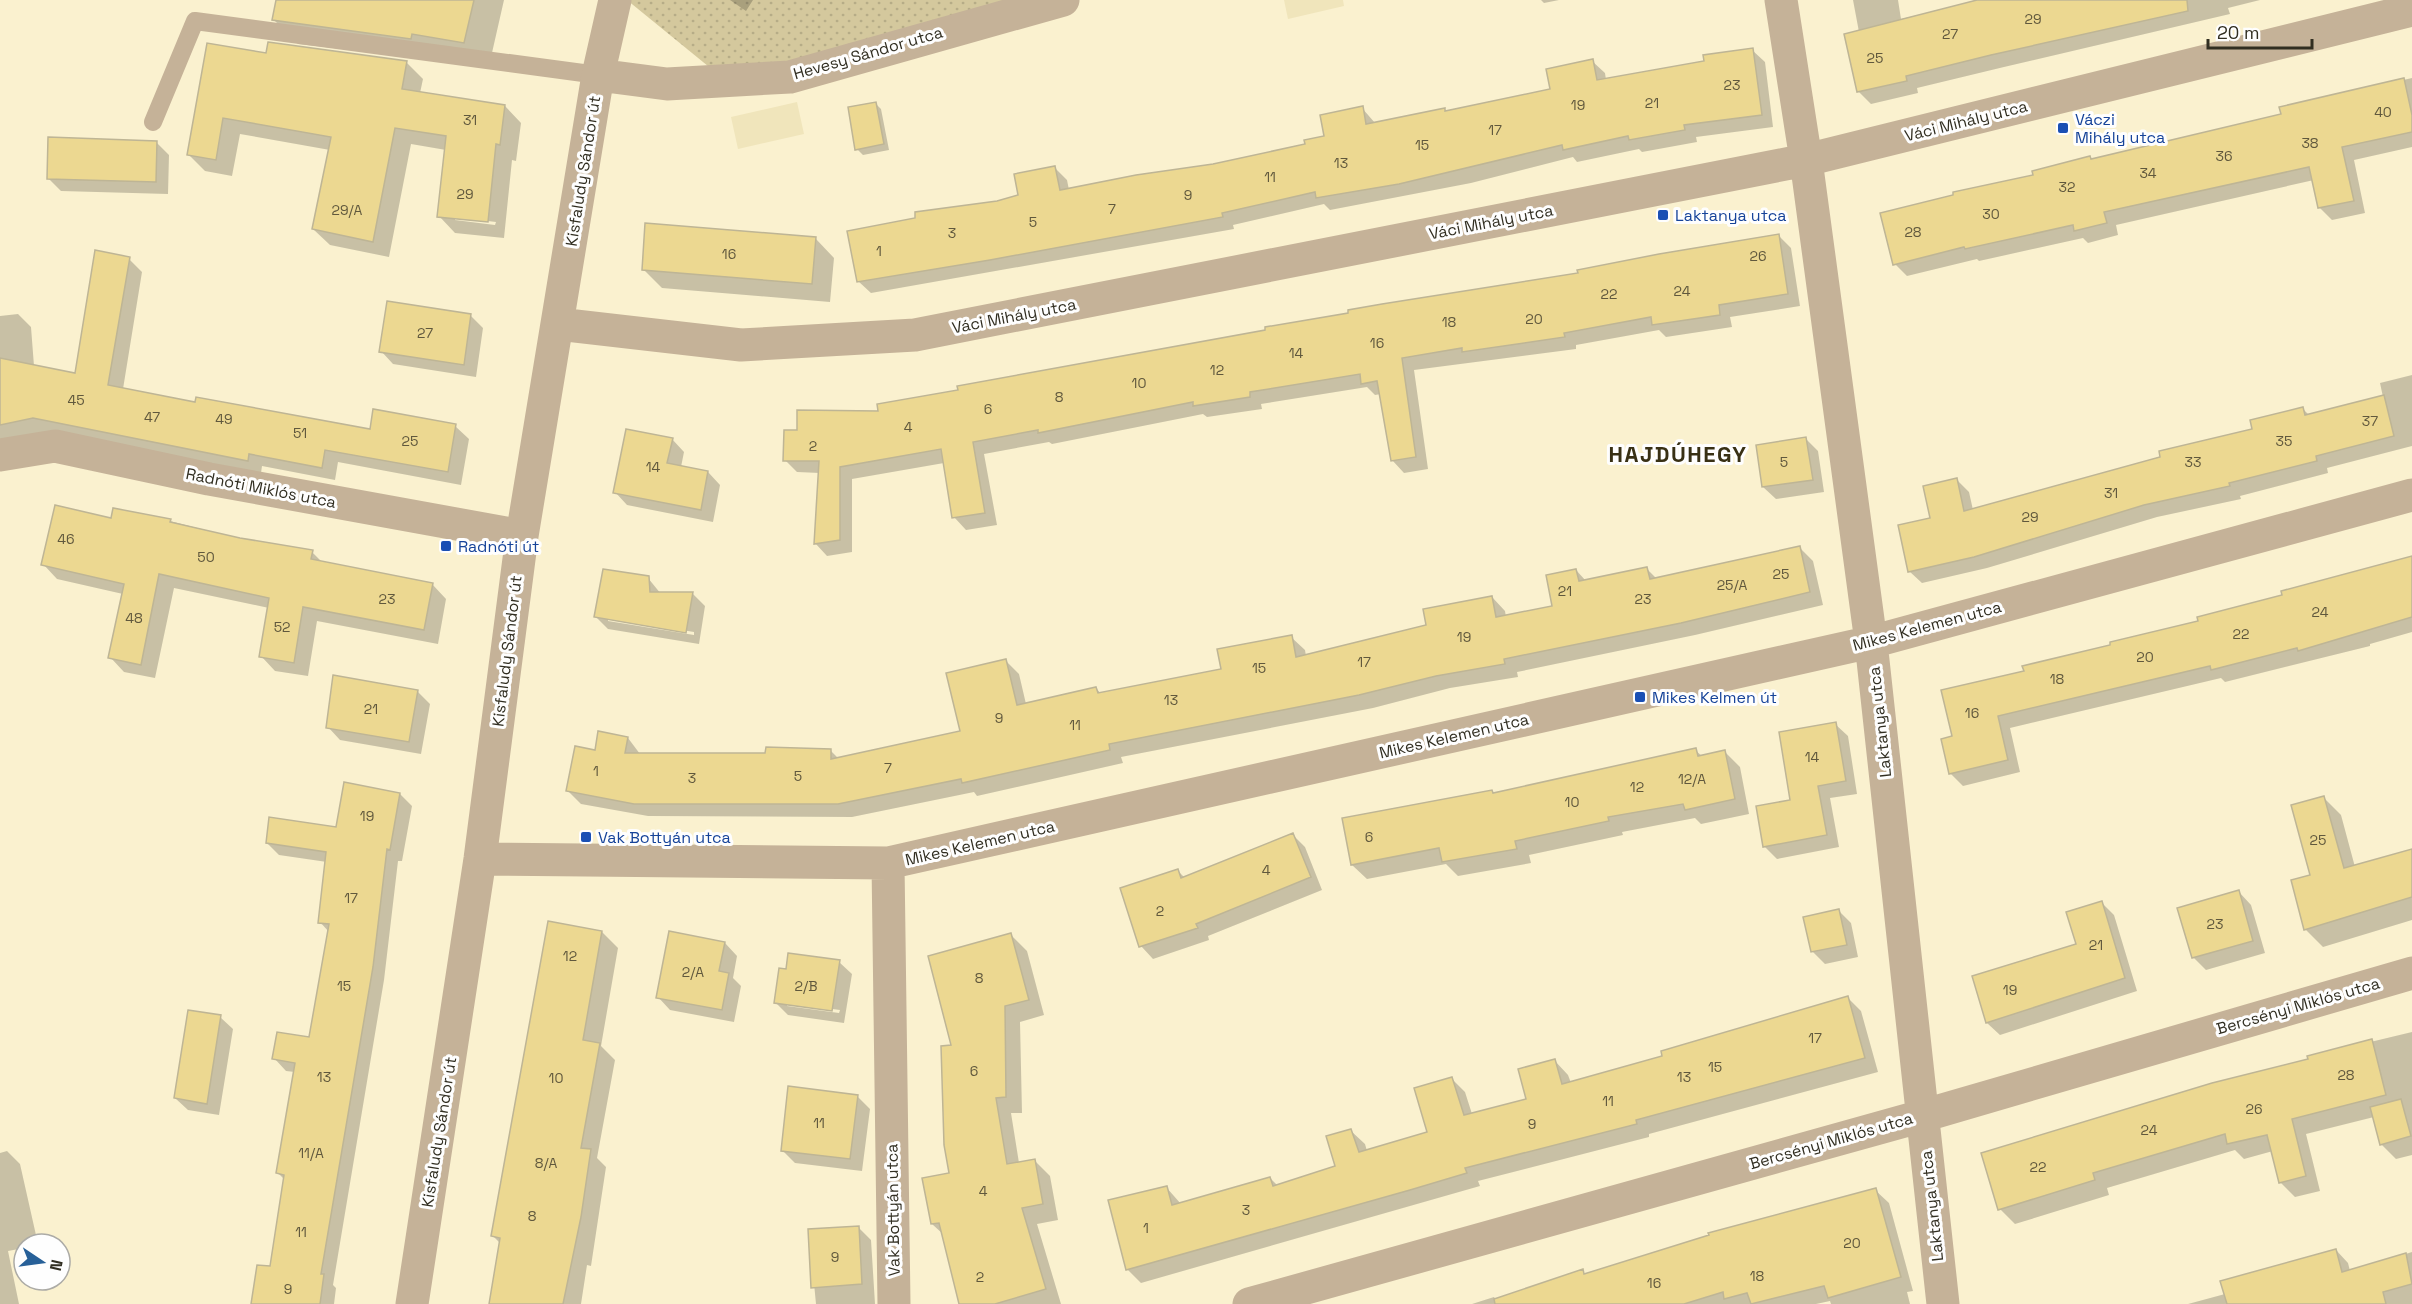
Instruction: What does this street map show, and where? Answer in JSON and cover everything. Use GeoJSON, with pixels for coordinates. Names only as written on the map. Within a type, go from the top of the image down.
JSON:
{"type":"FeatureCollection","features":[{"type":"Feature","properties":{"kind":"street","name":"Kisfaludy Sándor út"},"geometry":{"type":"LineString","coordinates":[[412,1304],[480,859],[522,536],[598,75],[615,0]]}},
{"type":"Feature","properties":{"kind":"street","name":"Hevesy Sándor utca"},"geometry":{"type":"LineString","coordinates":[[598,75],[667,84],[790,77],[1063,0]]}},
{"type":"Feature","properties":{"kind":"street","name":"Laktanya utca"},"geometry":{"type":"LineString","coordinates":[[1781,0],[1806,160],[1871,642],[1943,1304]]}},
{"type":"Feature","properties":{"kind":"street","name":"Váci Mihály utca"},"geometry":{"type":"LineString","coordinates":[[558,324],[741,345],[915,335],[1806,160],[2412,10]]}},
{"type":"Feature","properties":{"kind":"street","name":"Radnóti Miklós utca"},"geometry":{"type":"LineString","coordinates":[[0,455],[56,446],[209,479],[522,536]]}},
{"type":"Feature","properties":{"kind":"street","name":"Mikes Kelemen utca"},"geometry":{"type":"LineString","coordinates":[[480,859],[888,864],[1871,642],[2412,495]]}},
{"type":"Feature","properties":{"kind":"street","name":"Vak Bottyán utca"},"geometry":{"type":"LineString","coordinates":[[888,864],[894,1304]]}},
{"type":"Feature","properties":{"kind":"street","name":"Bercsényi Miklós utca"},"geometry":{"type":"LineString","coordinates":[[1249,1304],[1922,1116],[2412,973]]}},
{"type":"Feature","properties":{"kind":"lane"},"geometry":{"type":"LineString","coordinates":[[153,122],[195,21],[598,75]]}},
{"type":"Feature","properties":{"kind":"shaded area"},"geometry":{"type":"Polygon","coordinates":[[[627,0],[1011,0],[730,84],[627,0]]]}},
{"type":"Feature","properties":{"kind":"shaded area"},"geometry":{"type":"Polygon","coordinates":[[[1284,0],[1343,0],[1344,6],[1288,19],[1284,0]]]}},
{"type":"Feature","properties":{"kind":"shaded area"},"geometry":{"type":"Polygon","coordinates":[[[797,102],[804,134],[738,149],[731,117],[797,102]]]}},
{"type":"Feature","properties":{"kind":"building"},"geometry":{"type":"Polygon","coordinates":[[[276,0],[474,0],[464,43],[412,34],[411,39],[272,20],[276,0]]]}},
{"type":"Feature","properties":{"kind":"building"},"geometry":{"type":"Polygon","coordinates":[[[1977,0],[2187,0],[2188,11],[1991,55],[1906,76],[1907,81],[1857,92],[1844,34],[1977,0]]]}},
{"type":"Feature","properties":{"kind":"building"},"geometry":{"type":"Polygon","coordinates":[[[268,42],[407,61],[402,89],[505,105],[500,145],[496,144],[488,222],[437,217],[446,136],[395,128],[373,242],[312,229],[331,137],[223,118],[216,160],[187,155],[207,43],[266,53],[268,42]]]}},
{"type":"Feature","properties":{"kind":"building"},"geometry":{"type":"Polygon","coordinates":[[[1753,48],[1762,115],[1684,125],[1685,130],[1629,140],[1628,136],[1563,150],[1562,145],[1399,184],[1316,198],[1315,192],[1222,213],[1223,217],[857,282],[847,231],[915,218],[915,212],[997,201],[1018,195],[1014,174],[1055,166],[1060,190],[1136,175],[1213,164],[1305,144],[1304,140],[1324,136],[1320,115],[1363,106],[1366,124],[1445,108],[1445,111],[1550,89],[1546,69],[1593,59],[1597,80],[1704,61],[1703,55],[1753,48]]]}},
{"type":"Feature","properties":{"kind":"building"},"geometry":{"type":"Polygon","coordinates":[[[2404,78],[2412,115],[2412,132],[2342,147],[2354,201],[2318,208],[2309,167],[2104,212],[2107,223],[2074,231],[2073,225],[1965,249],[1964,247],[1893,265],[1880,213],[1953,195],[1953,192],[2033,175],[2032,171],[2090,156],[2091,159],[2281,114],[2279,107],[2404,78]]]}},
{"type":"Feature","properties":{"kind":"building"},"geometry":{"type":"Polygon","coordinates":[[[876,102],[884,144],[855,150],[848,107],[876,102]]]}},
{"type":"Feature","properties":{"kind":"building"},"geometry":{"type":"Polygon","coordinates":[[[48,137],[157,141],[156,182],[47,179],[48,137]]]}},
{"type":"Feature","properties":{"kind":"building"},"geometry":{"type":"Polygon","coordinates":[[[645,223],[816,237],[812,284],[642,270],[645,223]]]}},
{"type":"Feature","properties":{"kind":"building"},"geometry":{"type":"Polygon","coordinates":[[[1779,234],[1788,294],[1719,305],[1720,315],[1652,325],[1651,317],[1564,333],[1565,337],[1462,352],[1462,348],[1402,358],[1416,457],[1391,461],[1377,381],[1361,384],[1360,374],[1250,392],[1250,397],[1193,406],[1193,402],[1038,433],[1038,430],[973,442],[985,513],[952,518],[941,449],[840,467],[840,540],[814,544],[819,461],[783,461],[784,430],[797,430],[797,410],[878,411],[877,404],[958,390],[957,386],[1265,330],[1265,327],[1348,313],[1348,310],[1578,273],[1577,270],[1659,254],[1779,234]]]}},
{"type":"Feature","properties":{"kind":"building"},"geometry":{"type":"Polygon","coordinates":[[[95,250],[130,257],[108,385],[195,402],[196,397],[370,429],[373,409],[456,424],[448,472],[325,450],[322,468],[249,454],[248,461],[33,418],[0,425],[0,358],[75,373],[95,250]]]}},
{"type":"Feature","properties":{"kind":"building"},"geometry":{"type":"Polygon","coordinates":[[[387,301],[471,314],[464,365],[379,352],[387,301]]]}},
{"type":"Feature","properties":{"kind":"building"},"geometry":{"type":"Polygon","coordinates":[[[2384,395],[2394,436],[2316,456],[2317,461],[2229,483],[2230,486],[2144,505],[1974,557],[1908,572],[1898,525],[1930,518],[1923,486],[1957,478],[1964,511],[2160,457],[2159,451],[2252,429],[2250,420],[2303,407],[2305,415],[2384,395]]]}},
{"type":"Feature","properties":{"kind":"building"},"geometry":{"type":"Polygon","coordinates":[[[626,429],[673,438],[667,463],[708,471],[701,510],[613,493],[626,429]]]}},
{"type":"Feature","properties":{"kind":"building"},"geometry":{"type":"Polygon","coordinates":[[[1806,437],[1813,480],[1762,487],[1756,445],[1806,437]]]}},
{"type":"Feature","properties":{"kind":"building"},"geometry":{"type":"Polygon","coordinates":[[[55,505],[111,518],[113,508],[171,519],[170,522],[240,538],[313,550],[311,559],[433,583],[424,630],[303,607],[294,663],[259,657],[269,598],[159,574],[141,665],[108,658],[124,584],[41,565],[55,505]]]}},
{"type":"Feature","properties":{"kind":"building"},"geometry":{"type":"Polygon","coordinates":[[[1800,546],[1810,592],[1681,623],[1504,659],[1505,664],[1436,676],[1359,695],[1109,744],[1110,750],[962,783],[961,779],[838,804],[634,804],[566,791],[575,746],[595,750],[598,731],[628,737],[625,753],[765,753],[766,747],[831,749],[831,759],[960,731],[946,673],[1006,659],[1017,705],[1096,687],[1098,693],[1221,669],[1217,649],[1292,635],[1296,657],[1426,625],[1423,609],[1492,596],[1496,617],[1552,606],[1546,575],[1576,569],[1579,581],[1647,567],[1650,579],[1800,546]]]}},
{"type":"Feature","properties":{"kind":"building"},"geometry":{"type":"Polygon","coordinates":[[[2412,556],[2412,617],[2298,651],[2297,648],[2211,670],[2210,666],[1998,716],[2008,760],[1949,774],[1941,739],[1952,736],[1941,690],[2024,671],[2022,666],[2198,621],[2197,617],[2282,595],[2281,591],[2412,556]]]}},
{"type":"Feature","properties":{"kind":"building"},"geometry":{"type":"Polygon","coordinates":[[[603,569],[649,576],[650,592],[693,592],[686,633],[594,617],[603,569]]]}},
{"type":"Feature","properties":{"kind":"building"},"geometry":{"type":"Polygon","coordinates":[[[333,675],[418,690],[409,742],[326,728],[333,675]]]}},
{"type":"Feature","properties":{"kind":"building"},"geometry":{"type":"Polygon","coordinates":[[[1836,722],[1846,781],[1818,786],[1827,835],[1763,847],[1756,806],[1790,800],[1779,732],[1836,722]]]}},
{"type":"Feature","properties":{"kind":"building"},"geometry":{"type":"Polygon","coordinates":[[[1696,748],[1698,756],[1725,750],[1735,799],[1685,810],[1683,804],[1608,817],[1609,821],[1515,841],[1517,849],[1442,862],[1439,848],[1351,865],[1342,818],[1492,790],[1493,793],[1696,748]]]}},
{"type":"Feature","properties":{"kind":"building"},"geometry":{"type":"Polygon","coordinates":[[[344,782],[400,793],[390,850],[387,849],[373,967],[321,1274],[324,1274],[320,1304],[251,1304],[257,1265],[270,1266],[284,1175],[276,1173],[295,1063],[272,1059],[277,1032],[309,1037],[329,924],[318,923],[326,852],[266,843],[269,817],[336,827],[344,782]]]}},
{"type":"Feature","properties":{"kind":"building"},"geometry":{"type":"Polygon","coordinates":[[[2324,796],[2344,868],[2412,849],[2412,897],[2304,930],[2291,880],[2310,875],[2291,805],[2324,796]]]}},
{"type":"Feature","properties":{"kind":"building"},"geometry":{"type":"Polygon","coordinates":[[[1293,833],[1311,877],[1196,924],[1198,928],[1139,947],[1120,888],[1178,869],[1181,878],[1293,833]]]}},
{"type":"Feature","properties":{"kind":"building"},"geometry":{"type":"Polygon","coordinates":[[[2239,890],[2253,941],[2192,958],[2177,908],[2239,890]]]}},
{"type":"Feature","properties":{"kind":"building"},"geometry":{"type":"Polygon","coordinates":[[[2102,901],[2125,978],[1986,1023],[1972,976],[2076,944],[2066,912],[2102,901]]]}},
{"type":"Feature","properties":{"kind":"building"},"geometry":{"type":"Polygon","coordinates":[[[1839,909],[1847,945],[1811,952],[1803,917],[1839,909]]]}},
{"type":"Feature","properties":{"kind":"building"},"geometry":{"type":"Polygon","coordinates":[[[548,921],[602,931],[583,1040],[600,1043],[581,1148],[591,1149],[581,1217],[563,1304],[489,1304],[500,1238],[491,1236],[548,921]]]}},
{"type":"Feature","properties":{"kind":"building"},"geometry":{"type":"Polygon","coordinates":[[[669,931],[725,942],[719,971],[729,973],[722,1010],[656,998],[669,931]]]}},
{"type":"Feature","properties":{"kind":"building"},"geometry":{"type":"Polygon","coordinates":[[[1011,933],[1029,1000],[1005,1006],[1006,1097],[996,1098],[1007,1164],[1035,1159],[1043,1204],[1022,1208],[1046,1289],[995,1304],[959,1304],[939,1223],[931,1224],[922,1178],[949,1173],[944,1145],[941,1046],[951,1045],[928,956],[1011,933]]]}},
{"type":"Feature","properties":{"kind":"building"},"geometry":{"type":"Polygon","coordinates":[[[788,953],[840,960],[832,1011],[774,1003],[779,968],[786,969],[788,953]]]}},
{"type":"Feature","properties":{"kind":"building"},"geometry":{"type":"Polygon","coordinates":[[[1848,996],[1865,1058],[1636,1120],[1637,1124],[1465,1168],[1467,1173],[1126,1270],[1108,1200],[1167,1186],[1172,1205],[1270,1177],[1273,1186],[1335,1166],[1326,1136],[1351,1129],[1359,1152],[1427,1132],[1414,1088],[1452,1077],[1464,1115],[1526,1099],[1518,1069],[1555,1059],[1562,1084],[1662,1056],[1661,1051],[1848,996]]]}},
{"type":"Feature","properties":{"kind":"building"},"geometry":{"type":"Polygon","coordinates":[[[188,1010],[221,1015],[207,1104],[174,1098],[188,1010]]]}},
{"type":"Feature","properties":{"kind":"building"},"geometry":{"type":"Polygon","coordinates":[[[2372,1039],[2386,1095],[2292,1119],[2306,1176],[2279,1183],[2267,1135],[2227,1144],[2225,1134],[2093,1173],[2095,1180],[1998,1210],[1981,1153],[2212,1083],[2308,1059],[2307,1056],[2372,1039]]]}},
{"type":"Feature","properties":{"kind":"building"},"geometry":{"type":"Polygon","coordinates":[[[788,1086],[858,1095],[850,1159],[781,1151],[788,1086]]]}},
{"type":"Feature","properties":{"kind":"building"},"geometry":{"type":"Polygon","coordinates":[[[2401,1099],[2411,1136],[2380,1145],[2370,1107],[2401,1099]]]}},
{"type":"Feature","properties":{"kind":"building"},"geometry":{"type":"Polygon","coordinates":[[[1876,1188],[1901,1277],[1828,1298],[1824,1286],[1751,1304],[1747,1293],[1724,1299],[1723,1292],[1684,1304],[1495,1304],[1494,1299],[1583,1269],[1584,1274],[1709,1235],[1708,1233],[1876,1188]]]}},
{"type":"Feature","properties":{"kind":"building"},"geometry":{"type":"Polygon","coordinates":[[[859,1226],[862,1284],[811,1288],[808,1229],[859,1226]]]}},
{"type":"Feature","properties":{"kind":"building"},"geometry":{"type":"Polygon","coordinates":[[[2336,1249],[2342,1272],[2406,1253],[2412,1284],[2383,1292],[2386,1304],[2227,1304],[2220,1281],[2336,1249]]]}},
{"type":"Feature","properties":{"kind":"place","name":"Váczi Mihály utca"},"geometry":{"type":"Point","coordinates":[2063,128]}},
{"type":"Feature","properties":{"kind":"place","name":"Laktanya utca"},"geometry":{"type":"Point","coordinates":[1663,215]}},
{"type":"Feature","properties":{"kind":"place","name":"Radnóti út"},"geometry":{"type":"Point","coordinates":[446,546]}},
{"type":"Feature","properties":{"kind":"place","name":"Mikes Kelmen út"},"geometry":{"type":"Point","coordinates":[1640,697]}},
{"type":"Feature","properties":{"kind":"place","name":"Vak Bottyán utca"},"geometry":{"type":"Point","coordinates":[586,837]}},
{"type":"Feature","properties":{"kind":"district","name":"HAJDÚHEGY"},"geometry":{"type":"Point","coordinates":[1678,454]}}]}
